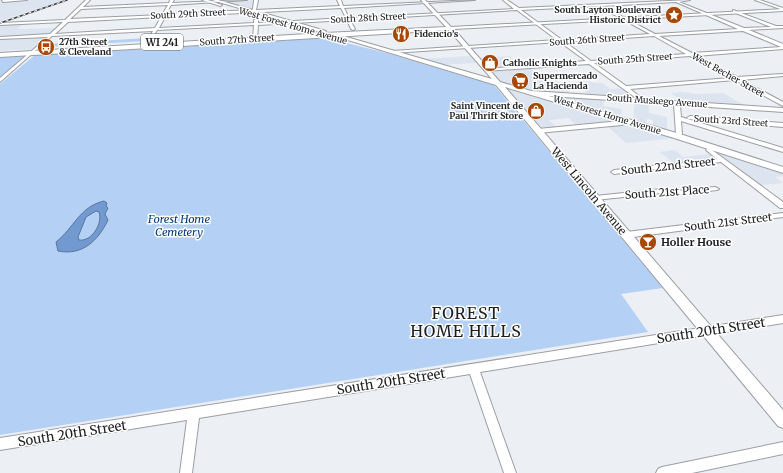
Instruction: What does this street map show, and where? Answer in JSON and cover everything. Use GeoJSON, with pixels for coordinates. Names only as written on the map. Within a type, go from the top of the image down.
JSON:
{"type":"FeatureCollection","features":[{"type":"Feature","properties":{"kind":"main road","name":"West Forest Home Avenue"},"geometry":{"type":"LineString","coordinates":[[204,0],[214,1],[253,11],[291,22],[310,30]]}},
{"type":"Feature","properties":{"kind":"main road","name":"West Forest Home Avenue"},"geometry":{"type":"LineString","coordinates":[[214,1],[243,12],[296,28],[310,30],[392,52],[532,93],[559,98],[624,121],[677,136],[783,170]]}},
{"type":"Feature","properties":{"kind":"main road","name":"West Lincoln Avenue"},"geometry":{"type":"LineString","coordinates":[[424,1],[498,83],[783,421]]}},
{"type":"Feature","properties":{"kind":"main road"},"geometry":{"type":"LineString","coordinates":[[448,26],[539,23],[783,8]]}},
{"type":"Feature","properties":{"kind":"main road"},"geometry":{"type":"LineString","coordinates":[[287,35],[332,36],[360,32],[448,26],[539,23]]}},
{"type":"Feature","properties":{"kind":"main road","name":"South 27th Street"},"geometry":{"type":"LineString","coordinates":[[0,55],[35,51],[321,33],[353,29],[448,26]]}},
{"type":"Feature","properties":{"kind":"main road"},"geometry":{"type":"LineString","coordinates":[[287,35],[296,28]]}},
{"type":"Feature","properties":{"kind":"main road"},"geometry":{"type":"LineString","coordinates":[[310,30],[353,29]]}},
{"type":"Feature","properties":{"kind":"main road","name":"South 27th Street"},"geometry":{"type":"LineString","coordinates":[[287,35],[310,30]]}},
{"type":"Feature","properties":{"kind":"main road"},"geometry":{"type":"LineString","coordinates":[[360,32],[356,36],[360,42]]}},
{"type":"Feature","properties":{"kind":"main road","name":"West Forest Home Avenue"},"geometry":{"type":"LineString","coordinates":[[332,36],[360,42],[383,50]]}},
{"type":"Feature","properties":{"kind":"main road","name":"South 27th Street"},"geometry":{"type":"LineString","coordinates":[[0,51],[35,51]]}},
{"type":"Feature","properties":{"kind":"street"},"geometry":{"type":"LineString","coordinates":[[2,1],[25,0]]}},
{"type":"Feature","properties":{"kind":"street"},"geometry":{"type":"LineString","coordinates":[[0,81],[35,51],[88,0]]}},
{"type":"Feature","properties":{"kind":"street"},"geometry":{"type":"LineString","coordinates":[[80,8],[172,2],[245,0]]}},
{"type":"Feature","properties":{"kind":"street"},"geometry":{"type":"LineString","coordinates":[[253,11],[255,9],[256,0]]}},
{"type":"Feature","properties":{"kind":"street"},"geometry":{"type":"LineString","coordinates":[[339,0],[353,29]]}},
{"type":"Feature","properties":{"kind":"street","name":"South 29th Street"},"geometry":{"type":"LineString","coordinates":[[1,24],[342,7],[424,1],[473,0]]}},
{"type":"Feature","properties":{"kind":"street"},"geometry":{"type":"LineString","coordinates":[[505,0],[539,23],[641,100]]}},
{"type":"Feature","properties":{"kind":"street","name":"West Becher Street"},"geometry":{"type":"LineString","coordinates":[[589,0],[783,104]]}},
{"type":"Feature","properties":{"kind":"street"},"geometry":{"type":"LineString","coordinates":[[674,0],[783,47]]}},
{"type":"Feature","properties":{"kind":"street","name":"South 28th Street"},"geometry":{"type":"LineString","coordinates":[[0,38],[688,0]]}},
{"type":"Feature","properties":{"kind":"street"},"geometry":{"type":"LineString","coordinates":[[757,0],[783,8]]}},
{"type":"Feature","properties":{"kind":"street"},"geometry":{"type":"LineString","coordinates":[[148,44],[172,2]]}},
{"type":"Feature","properties":{"kind":"street"},"geometry":{"type":"LineString","coordinates":[[736,11],[777,28]]}},
{"type":"Feature","properties":{"kind":"street"},"geometry":{"type":"LineString","coordinates":[[255,37],[256,19]]}},
{"type":"Feature","properties":{"kind":"street","name":"South 26th Street"},"geometry":{"type":"LineString","coordinates":[[392,52],[783,28]]}},
{"type":"Feature","properties":{"kind":"street","name":"South 25th Street"},"geometry":{"type":"LineString","coordinates":[[486,70],[783,47]]}},
{"type":"Feature","properties":{"kind":"street"},"geometry":{"type":"LineString","coordinates":[[625,88],[783,75]]}},
{"type":"Feature","properties":{"kind":"street","name":"South Muskego Avenue"},"geometry":{"type":"LineString","coordinates":[[559,98],[641,100],[783,110]]}},
{"type":"Feature","properties":{"kind":"street"},"geometry":{"type":"LineString","coordinates":[[677,102],[679,134],[677,136]]}},
{"type":"Feature","properties":{"kind":"street"},"geometry":{"type":"LineString","coordinates":[[678,118],[783,150]]}},
{"type":"Feature","properties":{"kind":"street","name":"South 23rd Street"},"geometry":{"type":"LineString","coordinates":[[678,118],[783,125]]}},
{"type":"Feature","properties":{"kind":"street"},"geometry":{"type":"LineString","coordinates":[[538,131],[616,124],[624,121]]}},
{"type":"Feature","properties":{"kind":"street"},"geometry":{"type":"LineString","coordinates":[[711,147],[709,150],[783,206]]}},
{"type":"Feature","properties":{"kind":"street","name":"South 22nd Street"},"geometry":{"type":"LineString","coordinates":[[614,172],[723,160]]}},
{"type":"Feature","properties":{"kind":"street","name":"South 21st Place"},"geometry":{"type":"LineString","coordinates":[[595,198],[660,191],[677,193],[715,189]]}},
{"type":"Feature","properties":{"kind":"street","name":"South 21st Street"},"geometry":{"type":"LineString","coordinates":[[626,234],[783,215]]}},
{"type":"Feature","properties":{"kind":"street","name":"South 20th Street"},"geometry":{"type":"LineString","coordinates":[[0,444],[783,319]]}},
{"type":"Feature","properties":{"kind":"street"},"geometry":{"type":"LineString","coordinates":[[473,368],[510,473]]}},
{"type":"Feature","properties":{"kind":"street"},"geometry":{"type":"LineString","coordinates":[[186,473],[194,413]]}},
{"type":"Feature","properties":{"kind":"street"},"geometry":{"type":"LineString","coordinates":[[662,473],[783,448]]}},
{"type":"Feature","properties":{"kind":"shaded area"},"geometry":{"type":"Polygon","coordinates":[[[0,0],[63,0],[0,21],[0,0]]]}},
{"type":"Feature","properties":{"kind":"shaded area"},"geometry":{"type":"Polygon","coordinates":[[[221,0],[231,0],[231,2],[252,0],[255,9],[276,8],[276,10],[265,13],[221,0]]]}},
{"type":"Feature","properties":{"kind":"shaded area"},"geometry":{"type":"Polygon","coordinates":[[[25,23],[17,29],[59,28],[37,49],[0,51],[0,25],[25,23]]]}},
{"type":"Feature","properties":{"kind":"shaded area"},"geometry":{"type":"Polygon","coordinates":[[[470,56],[476,63],[442,65],[422,59],[470,56]]]}},
{"type":"Feature","properties":{"kind":"shaded area"},"geometry":{"type":"Polygon","coordinates":[[[510,56],[520,66],[490,68],[480,58],[510,56]]]}},
{"type":"Feature","properties":{"kind":"shaded area"},"geometry":{"type":"Polygon","coordinates":[[[530,68],[543,80],[556,81],[570,93],[527,90],[501,82],[492,72],[530,68]]]}},
{"type":"Feature","properties":{"kind":"shaded area"},"geometry":{"type":"Polygon","coordinates":[[[587,81],[602,83],[610,89],[623,88],[634,97],[588,94],[575,83],[587,81]]]}},
{"type":"Feature","properties":{"kind":"shaded area"},"geometry":{"type":"Polygon","coordinates":[[[508,88],[615,120],[617,122],[576,125],[569,118],[549,120],[556,127],[542,128],[507,89],[508,88]]]}},
{"type":"Feature","properties":{"kind":"shaded area"},"geometry":{"type":"Polygon","coordinates":[[[683,92],[697,94],[723,93],[749,108],[685,103],[671,93],[683,92]]]}},
{"type":"Feature","properties":{"kind":"shaded area"},"geometry":{"type":"Polygon","coordinates":[[[558,97],[604,99],[603,106],[622,109],[620,117],[558,99],[558,97]]]}},
{"type":"Feature","properties":{"kind":"shaded area"},"geometry":{"type":"Polygon","coordinates":[[[635,102],[649,103],[649,113],[667,117],[667,131],[653,126],[653,120],[647,119],[646,124],[633,121],[635,102]]]}},
{"type":"Feature","properties":{"kind":"shaded area"},"geometry":{"type":"Polygon","coordinates":[[[629,124],[676,138],[626,143],[607,126],[629,124]]]}},
{"type":"Feature","properties":{"kind":"shaded area"},"geometry":{"type":"Polygon","coordinates":[[[675,150],[683,157],[709,154],[715,159],[675,164],[660,152],[675,150]]]}},
{"type":"Feature","properties":{"kind":"shaded area"},"geometry":{"type":"Polygon","coordinates":[[[723,153],[783,173],[783,176],[775,177],[783,183],[761,185],[719,154],[723,153]]]}},
{"type":"Feature","properties":{"kind":"shaded area"},"geometry":{"type":"Polygon","coordinates":[[[104,201],[107,203],[106,206],[108,208],[105,214],[108,220],[104,228],[94,240],[82,249],[67,252],[58,251],[56,242],[88,208],[104,201]],[[96,211],[86,217],[78,237],[79,240],[88,238],[95,231],[98,226],[100,216],[99,212],[96,211]]]}},
{"type":"Feature","properties":{"kind":"green space"},"geometry":{"type":"Polygon","coordinates":[[[148,38],[146,41],[45,47],[46,44],[148,38]]]}},
{"type":"Feature","properties":{"kind":"green space","name":"Forest Home Cemetery"},"geometry":{"type":"Polygon","coordinates":[[[327,38],[390,54],[494,85],[663,288],[621,294],[648,332],[0,435],[0,84],[35,55],[327,38]]]}},
{"type":"Feature","properties":{"kind":"green space"},"geometry":{"type":"Polygon","coordinates":[[[27,55],[0,78],[0,56],[27,55]]]}},
{"type":"Feature","properties":{"kind":"railway"},"geometry":{"type":"LineString","coordinates":[[0,23],[67,0]]}},
{"type":"Feature","properties":{"kind":"place","name":"South Layton Boulevard Historic District"},"geometry":{"type":"Point","coordinates":[674,15]}},
{"type":"Feature","properties":{"kind":"place","name":"Fidencio’s"},"geometry":{"type":"Point","coordinates":[401,34]}},
{"type":"Feature","properties":{"kind":"place","name":"27th Street & Cleveland"},"geometry":{"type":"Point","coordinates":[46,47]}},
{"type":"Feature","properties":{"kind":"place","name":"Catholic Knights"},"geometry":{"type":"Point","coordinates":[490,63]}},
{"type":"Feature","properties":{"kind":"place","name":"Supermercado La Hacienda"},"geometry":{"type":"Point","coordinates":[520,81]}},
{"type":"Feature","properties":{"kind":"place","name":"Saint Vincent de Paul Thrift Store"},"geometry":{"type":"Point","coordinates":[536,111]}},
{"type":"Feature","properties":{"kind":"place","name":"Holler House"},"geometry":{"type":"Point","coordinates":[648,242]}},
{"type":"Feature","properties":{"kind":"district","name":"FOREST HOME HILLS"},"geometry":{"type":"Point","coordinates":[466,322]}}]}
